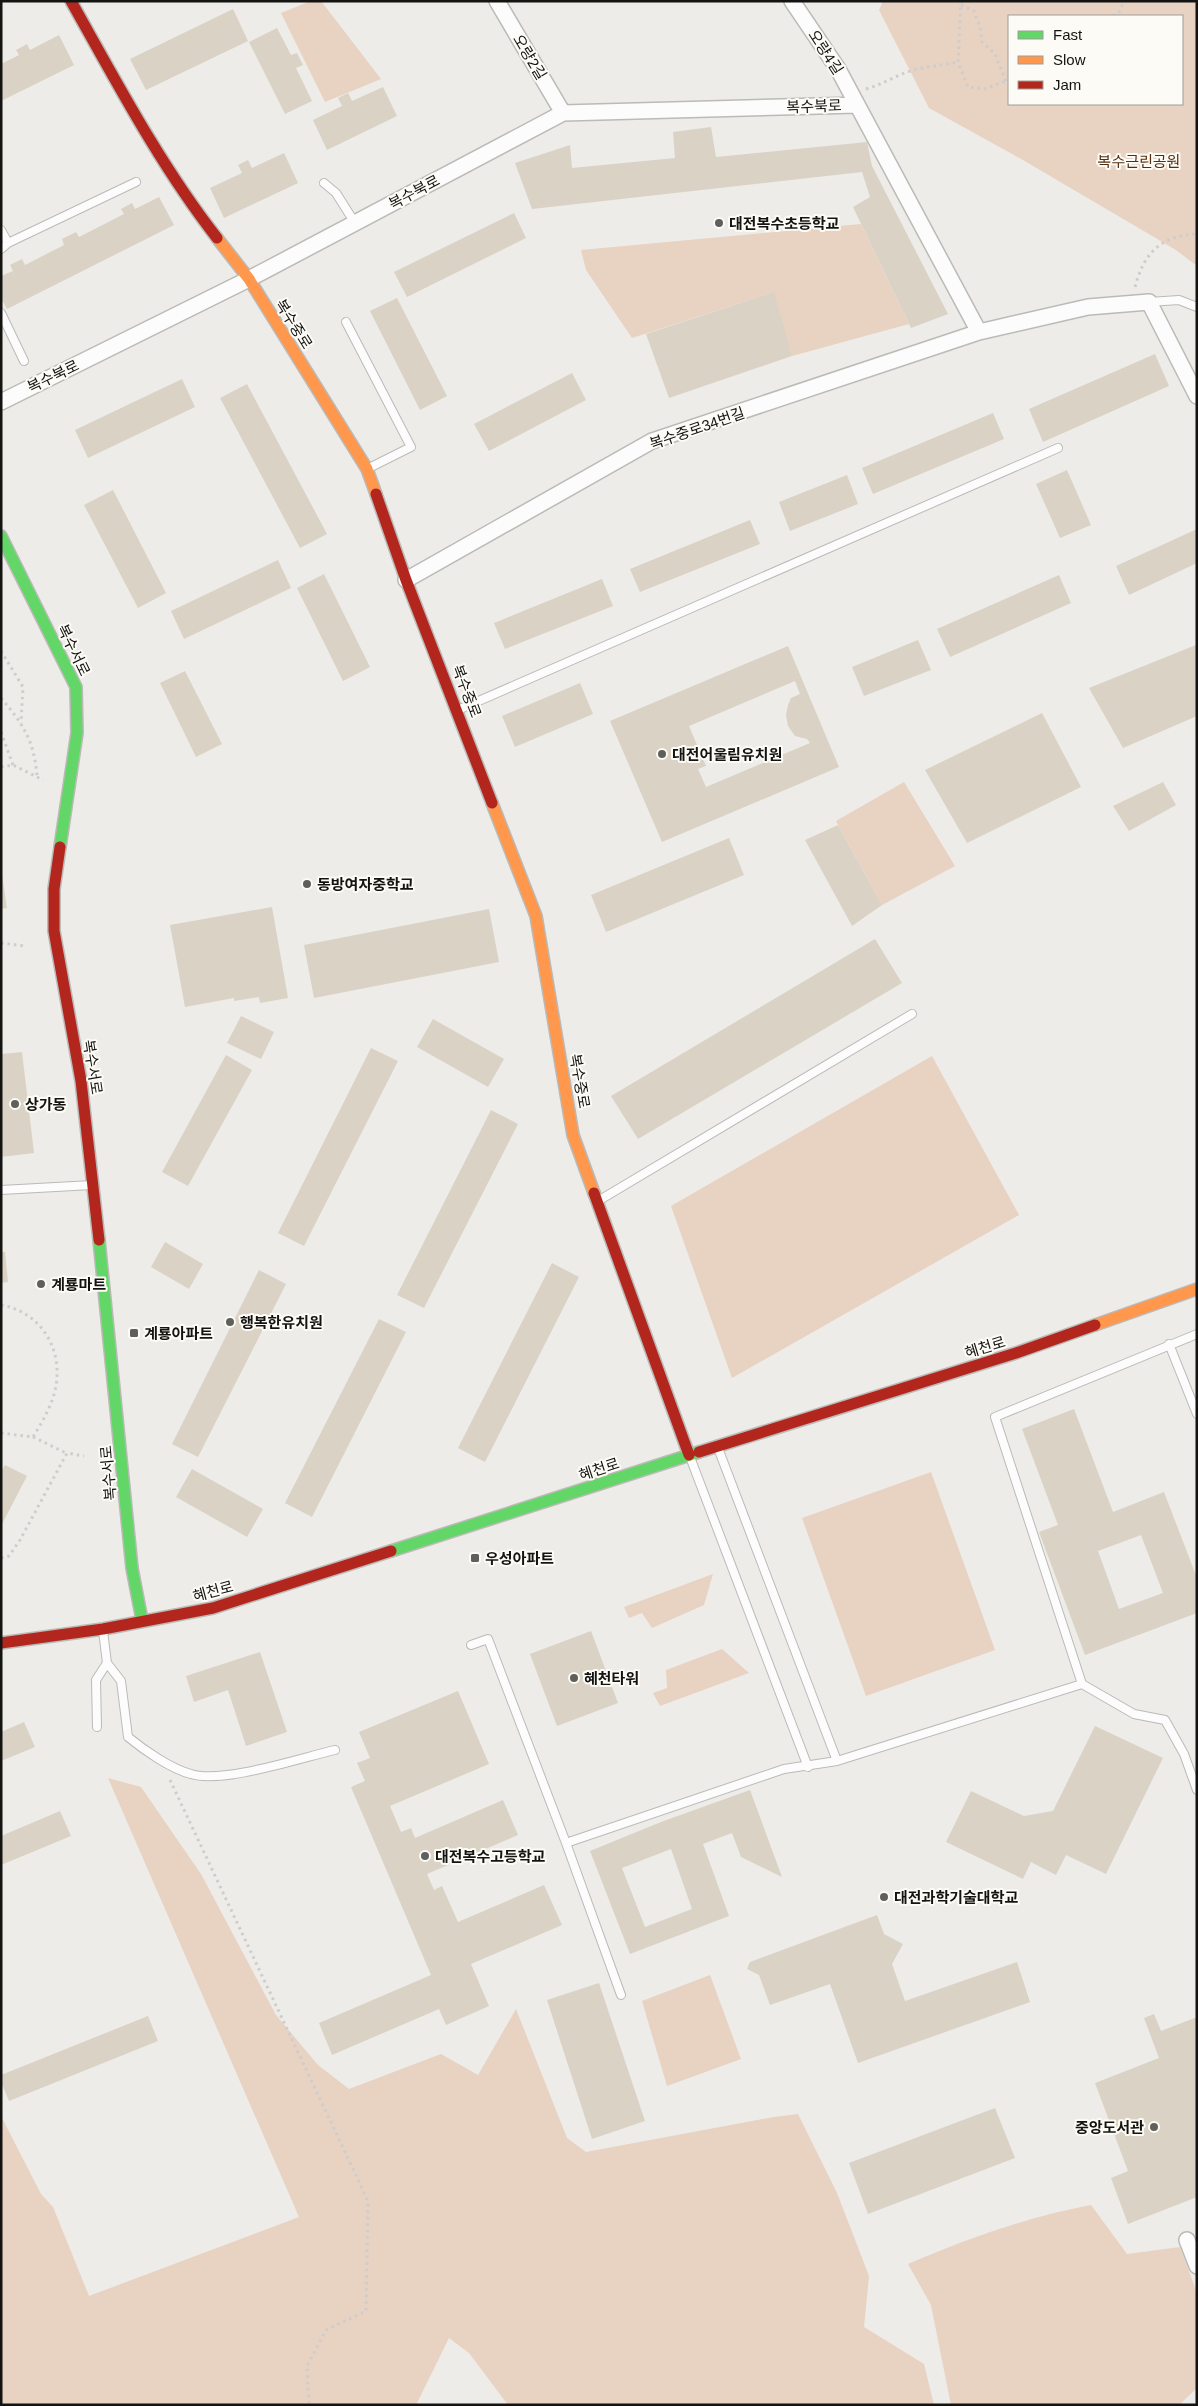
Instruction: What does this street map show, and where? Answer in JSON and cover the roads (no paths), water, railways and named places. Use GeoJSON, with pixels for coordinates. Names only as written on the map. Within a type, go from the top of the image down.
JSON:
{"type":"FeatureCollection","features":[{"type":"Feature","properties":{"kind":"main road","name":"복수중로"},"geometry":{"type":"LineString","coordinates":[[71,1],[141,125],[199,215],[249,279],[367,469],[406,580],[458,710],[536,916],[574,1135],[689,1455]]}},
{"type":"Feature","properties":{"kind":"main road","name":"복수서로"},"geometry":{"type":"LineString","coordinates":[[1,536],[76,687],[78,733],[54,889],[54,931],[81,1081],[94,1185],[132,1568],[142,1620]]}},
{"type":"Feature","properties":{"kind":"main road"},"geometry":{"type":"LineString","coordinates":[[1,557],[28,590]]}},
{"type":"Feature","properties":{"kind":"main road","name":"혜천로"},"geometry":{"type":"LineString","coordinates":[[1,1643],[103,1629],[142,1620],[213,1608],[717,1446],[1016,1353],[1197,1289]]}},
{"type":"Feature","properties":{"kind":"street","name":"오량2길"},"geometry":{"type":"LineString","coordinates":[[497,1],[563,113]]}},
{"type":"Feature","properties":{"kind":"street","name":"오량4길"},"geometry":{"type":"LineString","coordinates":[[792,1],[838,69],[854,99]]}},
{"type":"Feature","properties":{"kind":"street","name":"복수북로"},"geometry":{"type":"LineString","coordinates":[[1,402],[249,279],[563,113],[854,99]]}},
{"type":"Feature","properties":{"kind":"street"},"geometry":{"type":"LineString","coordinates":[[854,99],[979,332]]}},
{"type":"Feature","properties":{"kind":"street"},"geometry":{"type":"LineString","coordinates":[[1142,302],[1197,396]]}},
{"type":"Feature","properties":{"kind":"street","name":"복수중로34번길"},"geometry":{"type":"LineString","coordinates":[[406,580],[652,441],[979,332],[1088,307],[1142,302]]}},
{"type":"Feature","properties":{"kind":"street"},"geometry":{"type":"LineString","coordinates":[[1187,2240],[1197,2266]]}},
{"type":"Feature","properties":{"kind":"lane"},"geometry":{"type":"LineString","coordinates":[[1,230],[4,246],[136,182]]}},
{"type":"Feature","properties":{"kind":"lane"},"geometry":{"type":"LineString","coordinates":[[324,183],[336,193],[355,223]]}},
{"type":"Feature","properties":{"kind":"lane"},"geometry":{"type":"LineString","coordinates":[[1142,302],[1179,300],[1197,307]]}},
{"type":"Feature","properties":{"kind":"lane"},"geometry":{"type":"LineString","coordinates":[[1,314],[24,361]]}},
{"type":"Feature","properties":{"kind":"lane"},"geometry":{"type":"LineString","coordinates":[[346,322],[411,447],[367,469]]}},
{"type":"Feature","properties":{"kind":"lane"},"geometry":{"type":"LineString","coordinates":[[458,710],[1058,448]]}},
{"type":"Feature","properties":{"kind":"lane"},"geometry":{"type":"LineString","coordinates":[[598,1201],[912,1014]]}},
{"type":"Feature","properties":{"kind":"lane"},"geometry":{"type":"LineString","coordinates":[[1,1190],[94,1185]]}},
{"type":"Feature","properties":{"kind":"lane"},"geometry":{"type":"LineString","coordinates":[[1197,1334],[1169,1344],[996,1418],[1082,1684],[1134,1714],[1165,1720],[1184,1754],[1197,1790]]}},
{"type":"Feature","properties":{"kind":"lane"},"geometry":{"type":"LineString","coordinates":[[1169,1344],[1197,1414]]}},
{"type":"Feature","properties":{"kind":"lane"},"geometry":{"type":"LineString","coordinates":[[717,1446],[837,1761]]}},
{"type":"Feature","properties":{"kind":"lane"},"geometry":{"type":"LineString","coordinates":[[689,1455],[808,1767]]}},
{"type":"Feature","properties":{"kind":"lane"},"geometry":{"type":"LineString","coordinates":[[103,1629],[107,1663],[121,1681],[128,1737],[160,1758],[191,1774],[220,1777],[335,1750]]}},
{"type":"Feature","properties":{"kind":"lane"},"geometry":{"type":"LineString","coordinates":[[471,1646],[488,1639],[566,1843],[621,1996]]}},
{"type":"Feature","properties":{"kind":"lane"},"geometry":{"type":"LineString","coordinates":[[97,1727],[96,1680],[107,1663]]}},
{"type":"Feature","properties":{"kind":"lane"},"geometry":{"type":"LineString","coordinates":[[566,1843],[784,1769],[808,1767],[837,1761],[1082,1684]]}},
{"type":"Feature","properties":{"kind":"place","name":"대전복수초등학교"},"geometry":{"type":"Point","coordinates":[719,223]}},
{"type":"Feature","properties":{"kind":"place","name":"대전어울림유치원"},"geometry":{"type":"Point","coordinates":[662,754]}},
{"type":"Feature","properties":{"kind":"place","name":"동방여자중학교"},"geometry":{"type":"Point","coordinates":[307,884]}},
{"type":"Feature","properties":{"kind":"place","name":"상가동"},"geometry":{"type":"Point","coordinates":[15,1104]}},
{"type":"Feature","properties":{"kind":"place","name":"계룡마트"},"geometry":{"type":"Point","coordinates":[41,1284]}},
{"type":"Feature","properties":{"kind":"place","name":"행복한유치원"},"geometry":{"type":"Point","coordinates":[230,1322]}},
{"type":"Feature","properties":{"kind":"place","name":"계룡아파트"},"geometry":{"type":"Point","coordinates":[134,1333]}},
{"type":"Feature","properties":{"kind":"place","name":"우성아파트"},"geometry":{"type":"Point","coordinates":[475,1558]}},
{"type":"Feature","properties":{"kind":"place","name":"혜천타워"},"geometry":{"type":"Point","coordinates":[574,1678]}},
{"type":"Feature","properties":{"kind":"place","name":"대전복수고등학교"},"geometry":{"type":"Point","coordinates":[425,1856]}},
{"type":"Feature","properties":{"kind":"place","name":"대전과학기술대학교"},"geometry":{"type":"Point","coordinates":[884,1897]}},
{"type":"Feature","properties":{"kind":"place","name":"중앙도서관"},"geometry":{"type":"Point","coordinates":[1154,2127]}},
{"type":"Feature","properties":{"kind":"park label","name":"복수근린공원"},"geometry":{"type":"Point","coordinates":[1139,161]}}]}
